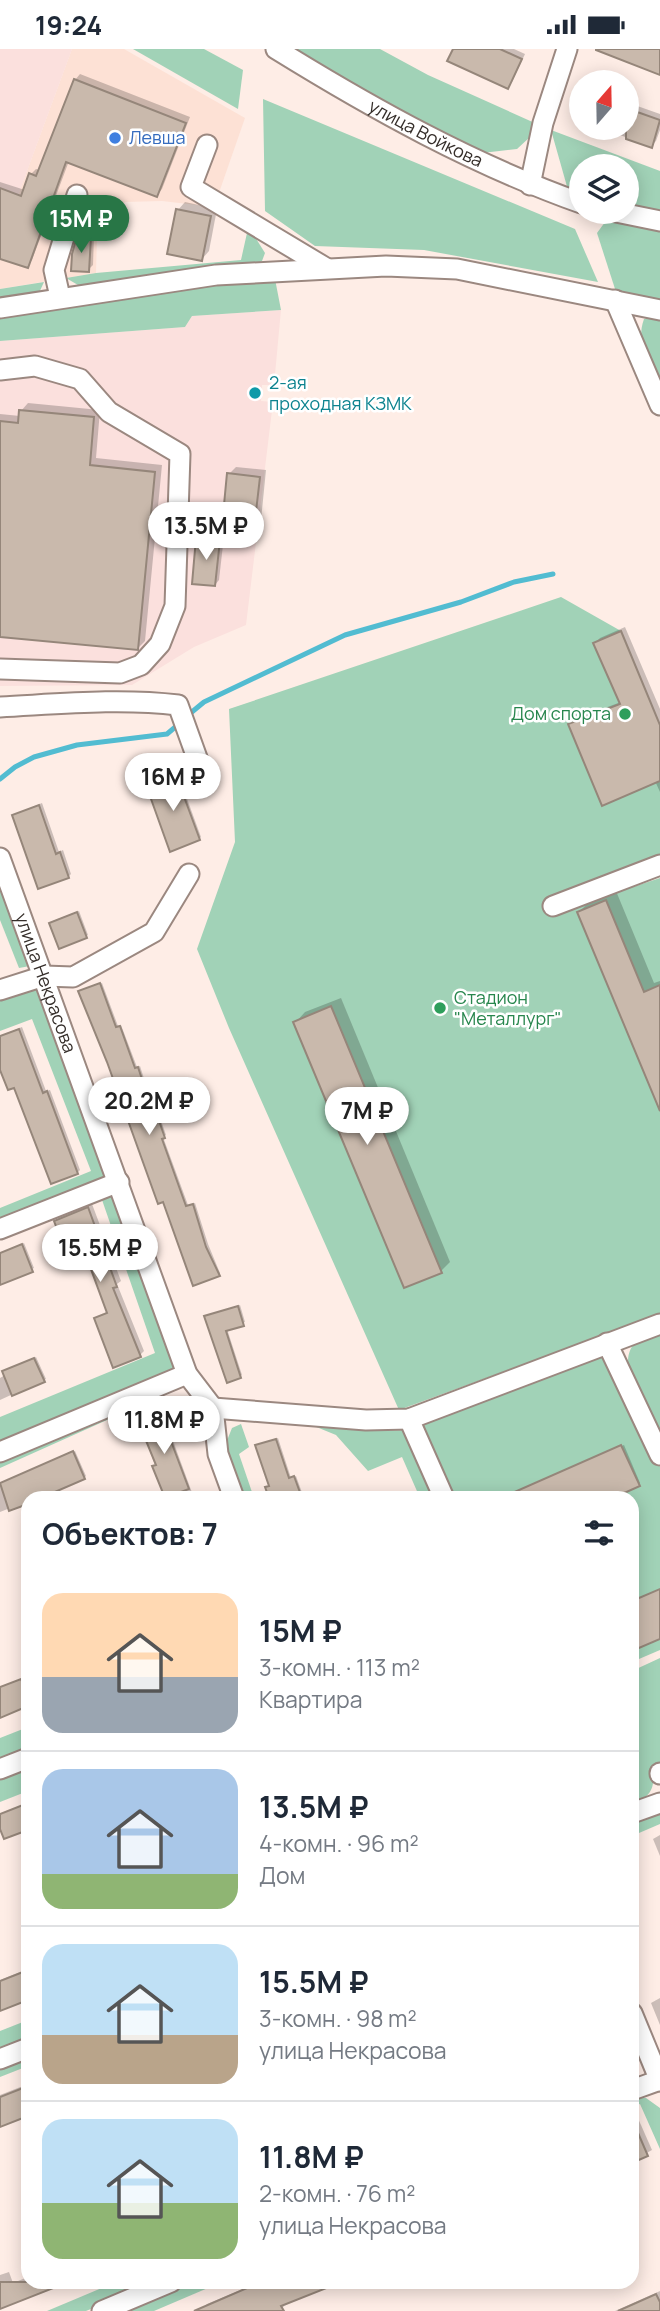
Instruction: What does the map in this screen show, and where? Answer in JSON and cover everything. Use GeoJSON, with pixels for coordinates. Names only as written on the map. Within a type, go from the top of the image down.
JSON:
{"type":"FeatureCollection","features":[{"type":"Feature","properties":{"kind":"street","name":"улица Войкова"},"geometry":{"type":"LineString","coordinates":[[276,49],[343,90],[530,185],[569,199]]}},
{"type":"Feature","properties":{"kind":"street"},"geometry":{"type":"LineString","coordinates":[[530,185],[544,123],[568,49]]}},
{"type":"Feature","properties":{"kind":"street"},"geometry":{"type":"LineString","coordinates":[[207,145],[191,187],[326,268]]}},
{"type":"Feature","properties":{"kind":"street"},"geometry":{"type":"LineString","coordinates":[[60,297],[54,270],[77,195]]}},
{"type":"Feature","properties":{"kind":"street"},"geometry":{"type":"LineString","coordinates":[[639,217],[660,221]]}},
{"type":"Feature","properties":{"kind":"street"},"geometry":{"type":"LineString","coordinates":[[0,308],[216,275],[386,265],[457,269],[660,310]]}},
{"type":"Feature","properties":{"kind":"street"},"geometry":{"type":"LineString","coordinates":[[615,300],[660,405]]}},
{"type":"Feature","properties":{"kind":"street"},"geometry":{"type":"LineString","coordinates":[[0,370],[35,366],[80,379],[110,412],[180,454],[175,606],[160,644],[141,665],[120,673],[0,669]]}},
{"type":"Feature","properties":{"kind":"street"},"geometry":{"type":"LineString","coordinates":[[0,707],[154,702],[178,705],[201,769]]}},
{"type":"Feature","properties":{"kind":"street","name":"улица Некрасова"},"geometry":{"type":"LineString","coordinates":[[0,858],[187,1374],[213,1408]]}},
{"type":"Feature","properties":{"kind":"street"},"geometry":{"type":"LineString","coordinates":[[552,906],[660,865]]}},
{"type":"Feature","properties":{"kind":"street"},"geometry":{"type":"LineString","coordinates":[[0,990],[44,976],[73,977],[155,932],[189,874]]}},
{"type":"Feature","properties":{"kind":"street"},"geometry":{"type":"LineString","coordinates":[[0,1229],[119,1182]]}},
{"type":"Feature","properties":{"kind":"street"},"geometry":{"type":"LineString","coordinates":[[231,1491],[218,1454],[213,1408],[366,1420],[409,1419],[660,1324]]}},
{"type":"Feature","properties":{"kind":"street"},"geometry":{"type":"LineString","coordinates":[[607,1343],[660,1455]]}},
{"type":"Feature","properties":{"kind":"street"},"geometry":{"type":"LineString","coordinates":[[0,1452],[187,1374]]}},
{"type":"Feature","properties":{"kind":"street"},"geometry":{"type":"LineString","coordinates":[[409,1419],[441,1491]]}},
{"type":"Feature","properties":{"kind":"street"},"geometry":{"type":"LineString","coordinates":[[0,1769],[21,1761]]}},
{"type":"Feature","properties":{"kind":"street"},"geometry":{"type":"LineString","coordinates":[[639,1810],[660,1803]]}},
{"type":"Feature","properties":{"kind":"street"},"geometry":{"type":"LineString","coordinates":[[639,2030],[660,2080],[639,2088]]}},
{"type":"Feature","properties":{"kind":"street"},"geometry":{"type":"LineString","coordinates":[[0,2059],[21,2051]]}},
{"type":"Feature","properties":{"kind":"street"},"geometry":{"type":"LineString","coordinates":[[102,2311],[154,2289]]}},
{"type":"Feature","properties":{"kind":"shaded area"},"geometry":{"type":"Polygon","coordinates":[[[0,49],[72,49],[0,244],[0,49]]]}},
{"type":"Feature","properties":{"kind":"shaded area","name":"Левша"},"geometry":{"type":"Polygon","coordinates":[[[72,49],[124,49],[245,118],[214,207],[162,201],[125,202],[97,237],[96,273],[0,289],[0,244],[72,49]]]}},
{"type":"Feature","properties":{"kind":"shaded area"},"geometry":{"type":"Polygon","coordinates":[[[281,310],[274,385],[262,385],[261,401],[273,402],[246,625],[194,647],[132,685],[0,686],[0,341],[185,327],[192,316],[281,310]]]}},
{"type":"Feature","properties":{"kind":"green space"},"geometry":{"type":"Polygon","coordinates":[[[133,49],[204,49],[243,70],[238,109],[133,49]]]}},
{"type":"Feature","properties":{"kind":"green space"},"geometry":{"type":"Polygon","coordinates":[[[296,49],[380,49],[428,75],[537,124],[530,137],[517,149],[482,153],[351,84],[296,49]]]}},
{"type":"Feature","properties":{"kind":"green space"},"geometry":{"type":"Polygon","coordinates":[[[263,99],[575,229],[598,282],[424,250],[315,246],[265,211],[263,99]]]}},
{"type":"Feature","properties":{"kind":"green space"},"geometry":{"type":"Polygon","coordinates":[[[551,130],[569,137],[569,140],[578,140],[615,154],[569,154],[568,190],[551,130]]]}},
{"type":"Feature","properties":{"kind":"green space"},"geometry":{"type":"Polygon","coordinates":[[[639,163],[660,171],[660,211],[639,207],[639,163]]]}},
{"type":"Feature","properties":{"kind":"green space"},"geometry":{"type":"Polygon","coordinates":[[[604,224],[636,224],[660,229],[660,302],[616,292],[597,233],[604,224]]]}},
{"type":"Feature","properties":{"kind":"green space"},"geometry":{"type":"Polygon","coordinates":[[[247,233],[255,237],[265,253],[262,261],[256,264],[78,285],[66,278],[241,260],[247,233]]]}},
{"type":"Feature","properties":{"kind":"green space"},"geometry":{"type":"Polygon","coordinates":[[[275,279],[281,310],[192,316],[185,327],[0,341],[0,314],[223,281],[275,279]]]}},
{"type":"Feature","properties":{"kind":"green space"},"geometry":{"type":"Polygon","coordinates":[[[44,282],[39,293],[0,300],[0,289],[44,282]]]}},
{"type":"Feature","properties":{"kind":"green space"},"geometry":{"type":"Polygon","coordinates":[[[660,318],[660,385],[645,353],[641,336],[644,319],[660,318]]]}},
{"type":"Feature","properties":{"kind":"green space","name":"Стадион \"Металлург\""},"geometry":{"type":"Polygon","coordinates":[[[561,597],[621,631],[660,725],[660,855],[625,868],[633,887],[660,878],[660,1314],[399,1410],[229,1028],[197,949],[235,842],[229,709],[561,597]]]}},
{"type":"Feature","properties":{"kind":"green space"},"geometry":{"type":"Polygon","coordinates":[[[0,886],[30,966],[19,968],[0,920],[0,886]]]}},
{"type":"Feature","properties":{"kind":"green space"},"geometry":{"type":"Polygon","coordinates":[[[35,987],[106,1177],[0,1218],[0,1208],[91,1171],[32,1019],[0,1031],[0,999],[35,987]]]}},
{"type":"Feature","properties":{"kind":"green space"},"geometry":{"type":"Polygon","coordinates":[[[111,1192],[176,1371],[0,1444],[0,1417],[155,1353],[101,1197],[111,1192]]]}},
{"type":"Feature","properties":{"kind":"green space"},"geometry":{"type":"Polygon","coordinates":[[[660,1333],[660,1431],[654,1429],[632,1383],[628,1359],[631,1349],[638,1341],[660,1333]]]}},
{"type":"Feature","properties":{"kind":"green space"},"geometry":{"type":"Polygon","coordinates":[[[595,1356],[610,1359],[660,1467],[660,1650],[639,1659],[639,1491],[446,1491],[421,1428],[428,1419],[595,1356]]]}},
{"type":"Feature","properties":{"kind":"green space"},"geometry":{"type":"Polygon","coordinates":[[[174,1390],[0,1468],[0,1460],[174,1390]]]}},
{"type":"Feature","properties":{"kind":"green space"},"geometry":{"type":"Polygon","coordinates":[[[241,1424],[249,1447],[239,1454],[252,1491],[238,1491],[229,1465],[226,1443],[232,1428],[241,1424]]]}},
{"type":"Feature","properties":{"kind":"green space"},"geometry":{"type":"Polygon","coordinates":[[[309,1424],[376,1431],[407,1430],[434,1491],[417,1491],[402,1457],[368,1471],[336,1435],[309,1424]]]}},
{"type":"Feature","properties":{"kind":"green space"},"geometry":{"type":"Polygon","coordinates":[[[660,1658],[660,1764],[653,1770],[650,1792],[639,1801],[639,1668],[660,1658]]]}},
{"type":"Feature","properties":{"kind":"green space"},"geometry":{"type":"Polygon","coordinates":[[[21,1730],[21,1752],[0,1760],[0,1738],[21,1730]]]}},
{"type":"Feature","properties":{"kind":"green space"},"geometry":{"type":"Polygon","coordinates":[[[21,1770],[21,1794],[0,1802],[0,1778],[21,1770]]]}},
{"type":"Feature","properties":{"kind":"green space"},"geometry":{"type":"Polygon","coordinates":[[[660,1811],[660,1824],[639,1833],[639,1818],[660,1811]]]}},
{"type":"Feature","properties":{"kind":"green space"},"geometry":{"type":"Polygon","coordinates":[[[21,2023],[21,2044],[0,2052],[0,2031],[21,2023]]]}},
{"type":"Feature","properties":{"kind":"green space"},"geometry":{"type":"Polygon","coordinates":[[[21,2060],[21,2069],[0,2077],[0,2069],[21,2060]]]}},
{"type":"Feature","properties":{"kind":"green space"},"geometry":{"type":"Polygon","coordinates":[[[639,2097],[646,2098],[660,2108],[660,2149],[639,2097]]]}},
{"type":"Feature","properties":{"kind":"green space"},"geometry":{"type":"Polygon","coordinates":[[[99,2289],[138,2289],[86,2311],[47,2311],[99,2289]]]}},
{"type":"Feature","properties":{"kind":"green space"},"geometry":{"type":"Polygon","coordinates":[[[170,2289],[206,2289],[154,2311],[118,2311],[170,2289]]]}},
{"type":"Feature","properties":{"kind":"building"},"geometry":{"type":"Polygon","coordinates":[[[453,49],[500,49],[522,59],[508,89],[447,61],[453,49]]]}},
{"type":"Feature","properties":{"kind":"building"},"geometry":{"type":"Polygon","coordinates":[[[660,49],[660,75],[596,50],[660,49]]]}},
{"type":"Feature","properties":{"kind":"building"},"geometry":{"type":"Polygon","coordinates":[[[74,79],[186,123],[157,197],[66,162],[28,268],[0,259],[0,188],[21,196],[29,173],[36,176],[74,79]]]}},
{"type":"Feature","properties":{"kind":"building"},"geometry":{"type":"Polygon","coordinates":[[[639,113],[660,120],[652,148],[629,140],[639,140],[639,113]]]}},
{"type":"Feature","properties":{"kind":"building"},"geometry":{"type":"Polygon","coordinates":[[[176,209],[211,216],[202,261],[167,254],[176,209]]]}},
{"type":"Feature","properties":{"kind":"building"},"geometry":{"type":"Polygon","coordinates":[[[77,236],[91,237],[89,272],[71,271],[77,236]]]}},
{"type":"Feature","properties":{"kind":"building"},"geometry":{"type":"Polygon","coordinates":[[[19,410],[94,417],[90,465],[155,472],[138,650],[0,637],[0,421],[18,423],[19,410]]]}},
{"type":"Feature","properties":{"kind":"building"},"geometry":{"type":"Polygon","coordinates":[[[227,473],[260,477],[254,529],[222,526],[227,473]]]}},
{"type":"Feature","properties":{"kind":"building"},"geometry":{"type":"Polygon","coordinates":[[[196,538],[220,540],[215,586],[192,584],[196,538]]]}},
{"type":"Feature","properties":{"kind":"building","name":"Дом спорта"},"geometry":{"type":"Polygon","coordinates":[[[621,631],[660,725],[660,781],[602,806],[568,724],[620,704],[593,643],[621,631]]]}},
{"type":"Feature","properties":{"kind":"building"},"geometry":{"type":"Polygon","coordinates":[[[176,775],[200,840],[170,852],[146,785],[176,775]]]}},
{"type":"Feature","properties":{"kind":"building"},"geometry":{"type":"Polygon","coordinates":[[[39,805],[56,854],[60,852],[69,878],[38,889],[12,815],[39,805]]]}},
{"type":"Feature","properties":{"kind":"building"},"geometry":{"type":"Polygon","coordinates":[[[606,900],[644,992],[660,985],[660,1111],[577,912],[606,900]]]}},
{"type":"Feature","properties":{"kind":"building"},"geometry":{"type":"Polygon","coordinates":[[[77,912],[87,938],[59,949],[49,923],[77,912]]]}},
{"type":"Feature","properties":{"kind":"building"},"geometry":{"type":"Polygon","coordinates":[[[100,983],[116,1027],[120,1026],[135,1068],[138,1067],[153,1113],[156,1112],[165,1138],[162,1139],[186,1206],[193,1204],[206,1247],[220,1276],[193,1286],[163,1202],[158,1204],[107,1062],[78,991],[100,983]]]}},
{"type":"Feature","properties":{"kind":"building"},"geometry":{"type":"Polygon","coordinates":[[[331,1006],[442,1273],[404,1288],[293,1022],[331,1006]]]}},
{"type":"Feature","properties":{"kind":"building"},"geometry":{"type":"Polygon","coordinates":[[[19,1029],[43,1093],[47,1091],[78,1174],[51,1184],[14,1088],[8,1090],[0,1070],[0,1036],[19,1029]]]}},
{"type":"Feature","properties":{"kind":"building"},"geometry":{"type":"Polygon","coordinates":[[[88,1207],[117,1287],[113,1288],[141,1357],[113,1368],[94,1318],[107,1313],[85,1253],[69,1260],[54,1221],[88,1207]]]}},
{"type":"Feature","properties":{"kind":"building"},"geometry":{"type":"Polygon","coordinates":[[[22,1244],[33,1272],[0,1285],[0,1253],[22,1244]]]}},
{"type":"Feature","properties":{"kind":"building"},"geometry":{"type":"Polygon","coordinates":[[[238,1306],[244,1326],[226,1331],[241,1378],[227,1383],[204,1316],[238,1306]]]}},
{"type":"Feature","properties":{"kind":"building"},"geometry":{"type":"Polygon","coordinates":[[[34,1358],[45,1382],[12,1396],[2,1371],[34,1358]]]}},
{"type":"Feature","properties":{"kind":"building"},"geometry":{"type":"Polygon","coordinates":[[[160,1412],[189,1489],[162,1491],[152,1466],[156,1465],[138,1421],[160,1412]]]}},
{"type":"Feature","properties":{"kind":"building"},"geometry":{"type":"Polygon","coordinates":[[[276,1439],[289,1478],[294,1476],[299,1491],[266,1491],[265,1487],[269,1486],[255,1445],[276,1439]]]}},
{"type":"Feature","properties":{"kind":"building"},"geometry":{"type":"Polygon","coordinates":[[[621,1445],[640,1486],[629,1491],[517,1491],[621,1445]]]}},
{"type":"Feature","properties":{"kind":"building"},"geometry":{"type":"Polygon","coordinates":[[[73,1451],[85,1479],[57,1491],[21,1491],[21,1507],[9,1511],[0,1483],[73,1451]]]}},
{"type":"Feature","properties":{"kind":"building"},"geometry":{"type":"Polygon","coordinates":[[[660,1589],[660,1639],[639,1648],[639,1598],[660,1589]]]}},
{"type":"Feature","properties":{"kind":"building"},"geometry":{"type":"Polygon","coordinates":[[[21,1679],[21,1709],[0,1718],[0,1687],[21,1679]]]}},
{"type":"Feature","properties":{"kind":"building"},"geometry":{"type":"Polygon","coordinates":[[[21,1806],[21,1833],[4,1839],[0,1829],[0,1814],[21,1806]]]}},
{"type":"Feature","properties":{"kind":"building"},"geometry":{"type":"Polygon","coordinates":[[[21,1973],[21,2003],[0,2011],[0,1981],[21,1973]]]}},
{"type":"Feature","properties":{"kind":"building"},"geometry":{"type":"Polygon","coordinates":[[[21,2089],[21,2119],[0,2127],[0,2097],[21,2089]]]}},
{"type":"Feature","properties":{"kind":"building"},"geometry":{"type":"Polygon","coordinates":[[[639,2135],[648,2156],[639,2160],[639,2135]]]}},
{"type":"Feature","properties":{"kind":"building"},"geometry":{"type":"Polygon","coordinates":[[[0,2282],[21,2282],[21,2289],[51,2289],[0,2309],[0,2282]]]}},
{"type":"Feature","properties":{"kind":"building"},"geometry":{"type":"Polygon","coordinates":[[[245,2289],[324,2289],[281,2306],[284,2311],[194,2311],[245,2289]]]}},
{"type":"Feature","properties":{"kind":"building"},"geometry":{"type":"Polygon","coordinates":[[[656,2294],[660,2311],[618,2311],[656,2294]]]}},
{"type":"Feature","properties":{"kind":"waterway"},"geometry":{"type":"LineString","coordinates":[[187,716],[204,702],[345,635],[461,602],[514,582],[553,574]]}},
{"type":"Feature","properties":{"kind":"waterway"},"geometry":{"type":"LineString","coordinates":[[0,779],[34,757],[77,745],[167,734],[180,723]]}},
{"type":"Feature","properties":{"kind":"place","name":"Левша"},"geometry":{"type":"Point","coordinates":[115,138]}},
{"type":"Feature","properties":{"kind":"place","name":"2-ая проходная КЗМК"},"geometry":{"type":"Point","coordinates":[255,393]}},
{"type":"Feature","properties":{"kind":"place","name":"Дом спорта"},"geometry":{"type":"Point","coordinates":[625,714]}},
{"type":"Feature","properties":{"kind":"place","name":"Стадион \"Металлург\""},"geometry":{"type":"Point","coordinates":[440,1008]}}]}
